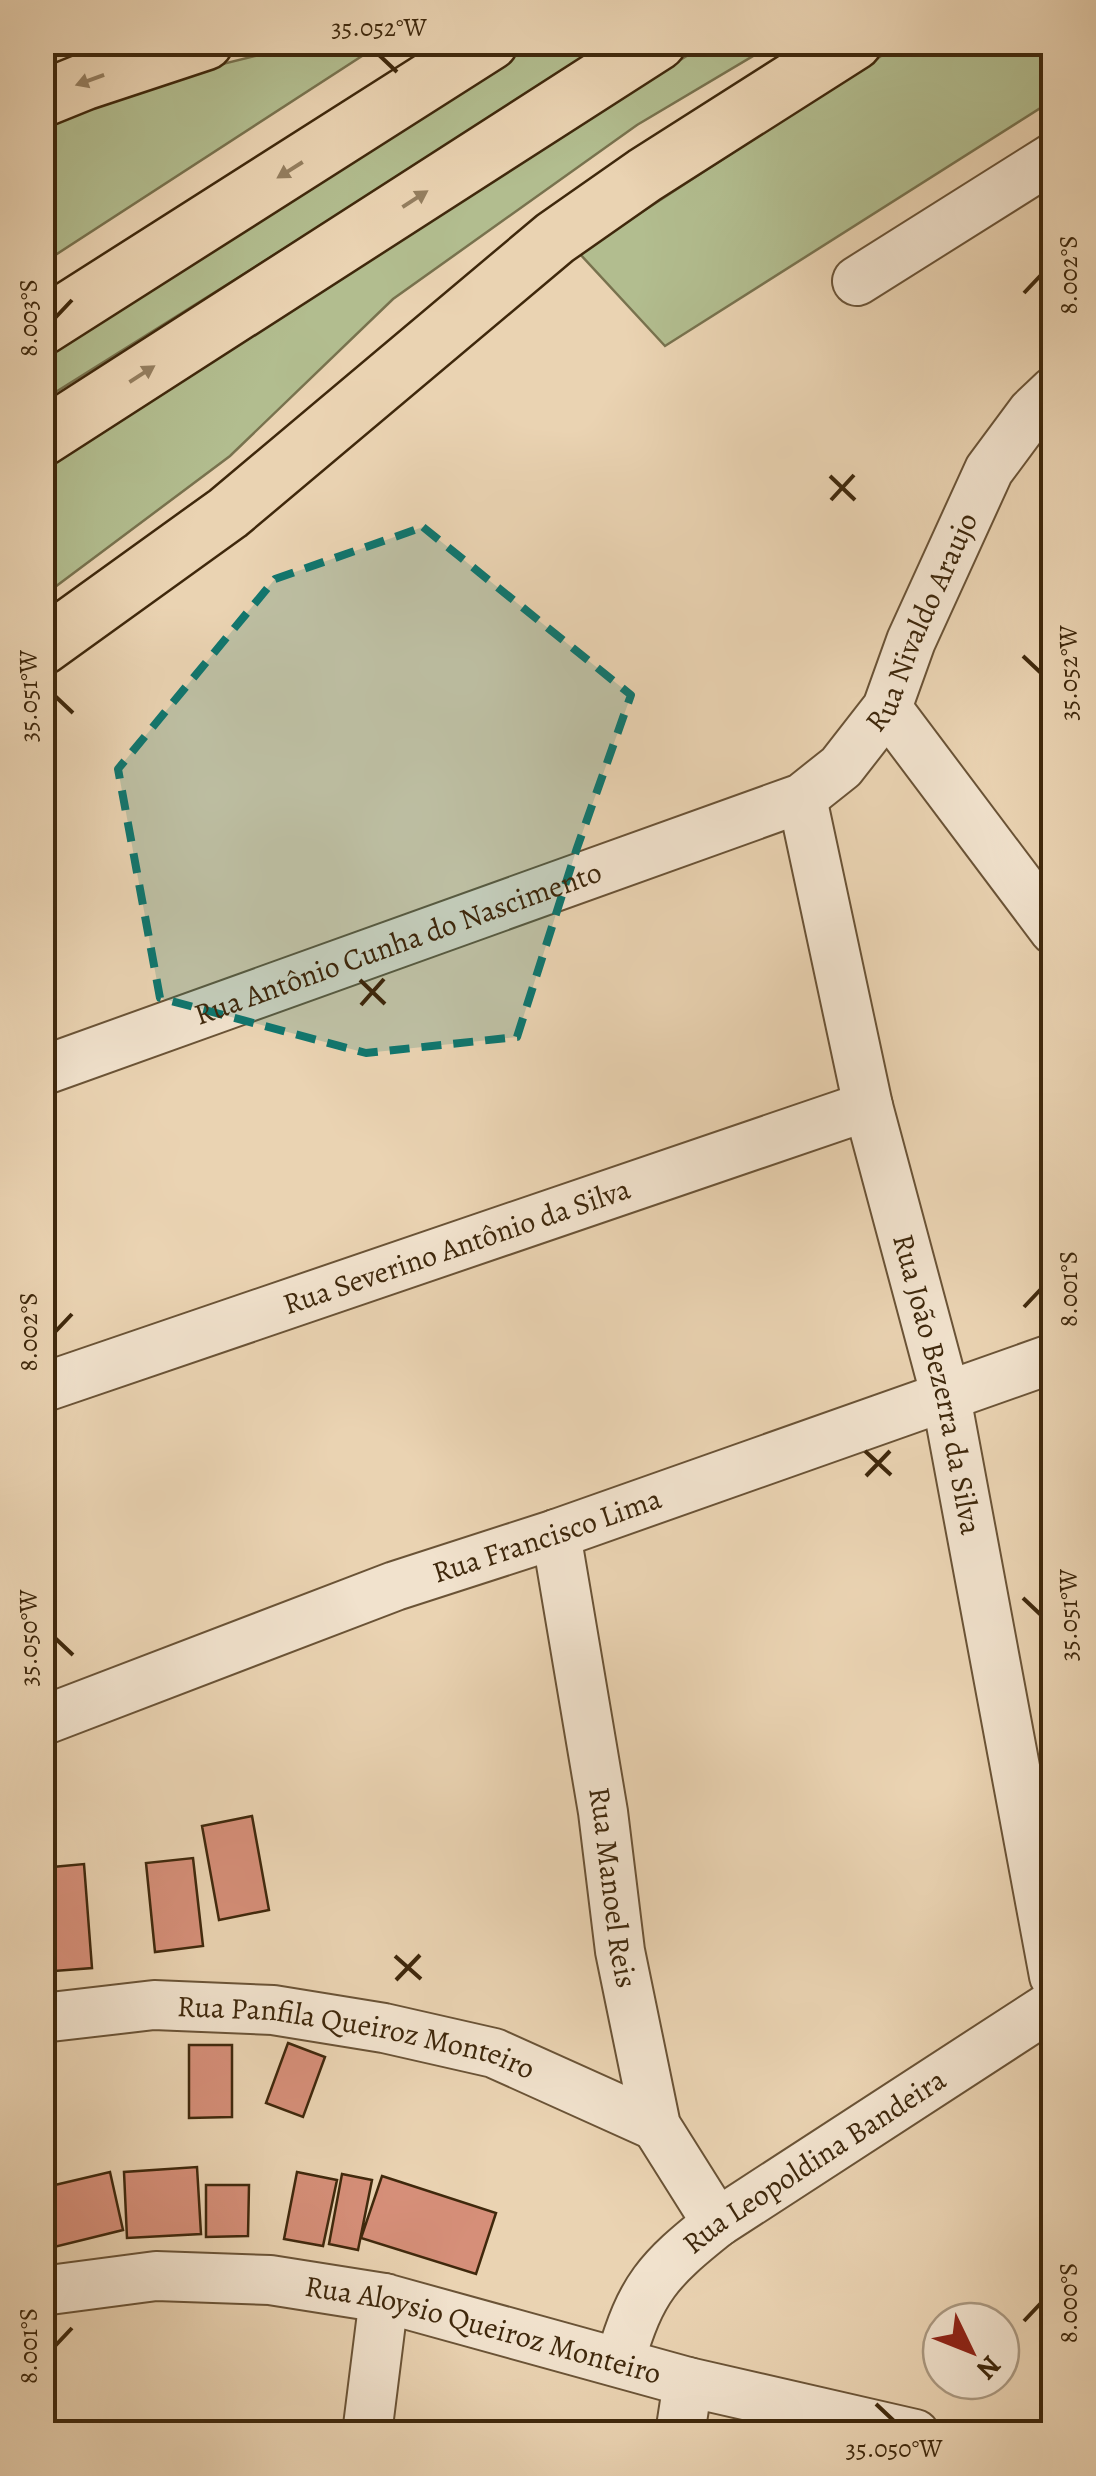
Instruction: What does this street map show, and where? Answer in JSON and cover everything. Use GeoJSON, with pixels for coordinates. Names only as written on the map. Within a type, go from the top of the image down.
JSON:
{"type":"FeatureCollection","features":[{"type":"Feature","properties":{"kind":"highway"},"geometry":{"type":"LineString","coordinates":[[42,99],[127,66],[205,42]]}},
{"type":"Feature","properties":{"kind":"highway"},"geometry":{"type":"LineString","coordinates":[[42,326],[490,42]]}},
{"type":"Feature","properties":{"kind":"highway"},"geometry":{"type":"LineString","coordinates":[[51,432],[658,42]]}},
{"type":"Feature","properties":{"kind":"highway"},"geometry":{"type":"LineString","coordinates":[[42,647],[228,512],[554,238],[644,175],[854,42]]}},
{"type":"Feature","properties":{"kind":"street"},"geometry":{"type":"LineString","coordinates":[[858,281],[1054,157]]}},
{"type":"Feature","properties":{"kind":"street","name":"Rua Nivaldo Araujo"},"geometry":{"type":"LineString","coordinates":[[754,816],[802,798],[841,767],[887,708],[911,641],[990,470],[1032,412],[1054,391]]}},
{"type":"Feature","properties":{"kind":"street"},"geometry":{"type":"LineString","coordinates":[[887,708],[1054,930]]}},
{"type":"Feature","properties":{"kind":"street","name":"Rua João Bezerra da Silva"},"geometry":{"type":"LineString","coordinates":[[802,798],[868,1106],[946,1397],[1054,1976]]}},
{"type":"Feature","properties":{"kind":"street","name":"Rua Antônio Cunha do Nascimento"},"geometry":{"type":"LineString","coordinates":[[42,1072],[754,816]]}},
{"type":"Feature","properties":{"kind":"street","name":"Rua Severino Antônio da Silva"},"geometry":{"type":"LineString","coordinates":[[42,1388],[868,1106]]}},
{"type":"Feature","properties":{"kind":"street","name":"Rua Francisco Lima"},"geometry":{"type":"LineString","coordinates":[[42,1722],[395,1586],[556,1534],[1054,1358]]}},
{"type":"Feature","properties":{"kind":"street","name":"Rua Manoel Reis"},"geometry":{"type":"LineString","coordinates":[[556,1534],[603,1812],[620,1951],[656,2126],[717,2224]]}},
{"type":"Feature","properties":{"kind":"street","name":"Rua Leopoldina Bandeira"},"geometry":{"type":"LineString","coordinates":[[620,2362],[643,2296],[673,2258],[717,2224],[1054,2004]]}},
{"type":"Feature","properties":{"kind":"street","name":"Rua Panfila Queiroz Monteiro"},"geometry":{"type":"LineString","coordinates":[[42,2018],[154,2005],[273,2010],[384,2028],[494,2052],[656,2126]]}},
{"type":"Feature","properties":{"kind":"street","name":"Rua Aloysio Queiroz Monteiro"},"geometry":{"type":"LineString","coordinates":[[42,2291],[156,2276],[270,2280],[384,2298],[688,2382],[914,2434]]}},
{"type":"Feature","properties":{"kind":"street"},"geometry":{"type":"LineString","coordinates":[[366,2434],[384,2298]]}},
{"type":"Feature","properties":{"kind":"street"},"geometry":{"type":"LineString","coordinates":[[680,2434],[688,2382]]}},
{"type":"Feature","properties":{"kind":"highlighted area"},"geometry":{"type":"Polygon","coordinates":[[[423,527],[631,695],[517,1037],[366,1053],[160,998],[118,769],[275,579],[423,527]]]}},
{"type":"Feature","properties":{"kind":"green space"},"geometry":{"type":"Polygon","coordinates":[[[308,43],[382,43],[43,263],[43,124],[166,78],[308,43]]]}},
{"type":"Feature","properties":{"kind":"green space"},"geometry":{"type":"Polygon","coordinates":[[[523,43],[612,43],[43,400],[43,350],[523,43]]]}},
{"type":"Feature","properties":{"kind":"green space"},"geometry":{"type":"Polygon","coordinates":[[[707,43],[775,43],[637,125],[393,299],[230,456],[43,596],[43,465],[707,43]]]}},
{"type":"Feature","properties":{"kind":"green space"},"geometry":{"type":"Polygon","coordinates":[[[901,43],[1053,43],[1053,100],[665,346],[579,253],[901,43]]]}},
{"type":"Feature","properties":{"kind":"building"},"geometry":{"type":"Polygon","coordinates":[[[252,1816],[269,1910],[219,1920],[202,1826],[252,1816]]]}},
{"type":"Feature","properties":{"kind":"building"},"geometry":{"type":"Polygon","coordinates":[[[193,1858],[203,1946],[155,1952],[146,1863],[193,1858]]]}},
{"type":"Feature","properties":{"kind":"building"},"geometry":{"type":"Polygon","coordinates":[[[84,1864],[92,1968],[42,1972],[42,1868],[84,1864]]]}},
{"type":"Feature","properties":{"kind":"building"},"geometry":{"type":"Polygon","coordinates":[[[288,2043],[325,2057],[303,2117],[266,2103],[288,2043]]]}},
{"type":"Feature","properties":{"kind":"building"},"geometry":{"type":"Polygon","coordinates":[[[189,2045],[232,2045],[232,2117],[189,2118],[189,2045]]]}},
{"type":"Feature","properties":{"kind":"building"},"geometry":{"type":"Polygon","coordinates":[[[197,2167],[201,2234],[127,2238],[124,2172],[197,2167]]]}},
{"type":"Feature","properties":{"kind":"building"},"geometry":{"type":"Polygon","coordinates":[[[110,2172],[123,2230],[42,2250],[42,2188],[110,2172]]]}},
{"type":"Feature","properties":{"kind":"building"},"geometry":{"type":"Polygon","coordinates":[[[297,2172],[337,2180],[323,2246],[284,2239],[297,2172]]]}},
{"type":"Feature","properties":{"kind":"building"},"geometry":{"type":"Polygon","coordinates":[[[342,2174],[372,2180],[358,2250],[329,2244],[342,2174]]]}},
{"type":"Feature","properties":{"kind":"building"},"geometry":{"type":"Polygon","coordinates":[[[382,2176],[496,2213],[476,2274],[361,2238],[382,2176]]]}},
{"type":"Feature","properties":{"kind":"building"},"geometry":{"type":"Polygon","coordinates":[[[206,2185],[249,2185],[248,2236],[206,2237],[206,2185]]]}}]}
